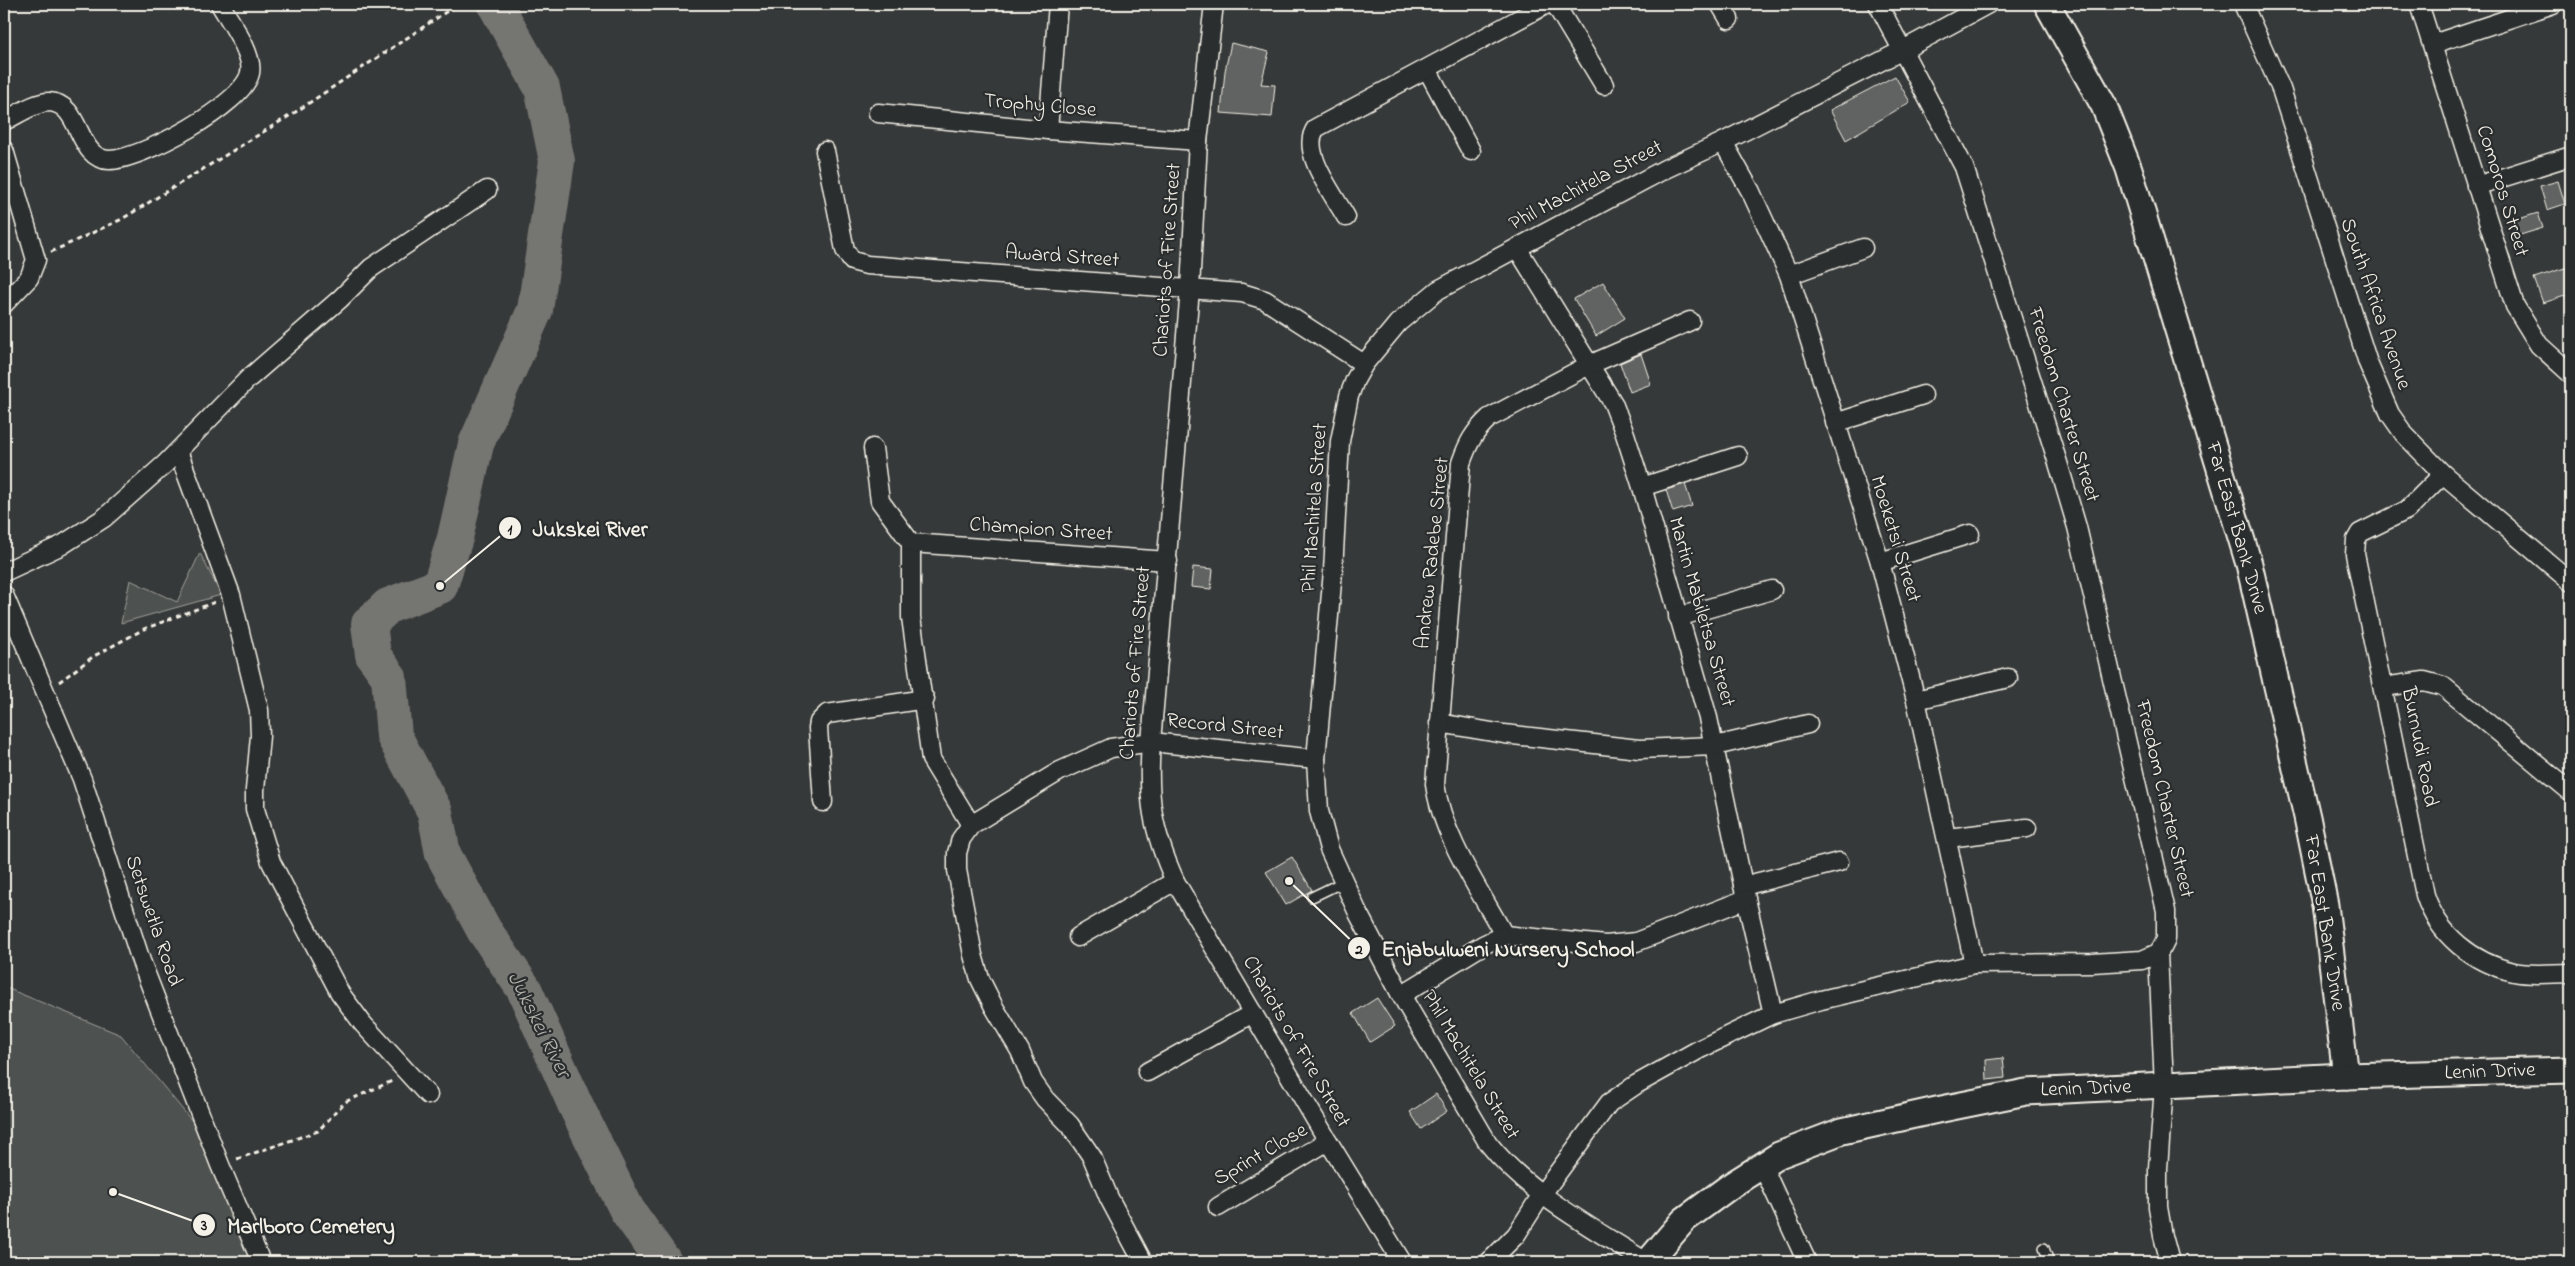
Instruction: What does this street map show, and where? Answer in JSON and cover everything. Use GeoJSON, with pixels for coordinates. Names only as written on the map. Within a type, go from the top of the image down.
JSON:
{"type":"FeatureCollection","features":[{"type":"Feature","properties":{"kind":"street"},"geometry":{"type":"LineString","coordinates":[[4,121],[38,104],[48,102],[57,104],[69,113],[93,154],[102,159],[124,158],[164,142],[236,95],[250,72],[249,59],[243,44],[220,4]]}},
{"type":"Feature","properties":{"kind":"street"},"geometry":{"type":"LineString","coordinates":[[1048,130],[1058,4]]}},
{"type":"Feature","properties":{"kind":"street","name":"Chariots of Fire Street"},"geometry":{"type":"LineString","coordinates":[[1214,4],[1198,141],[1190,289],[1168,562],[1150,742],[1149,774],[1152,815],[1157,839],[1176,881],[1328,1142],[1402,1262]]}},
{"type":"Feature","properties":{"kind":"street"},"geometry":{"type":"LineString","coordinates":[[1346,217],[1315,161],[1310,148],[1310,136],[1316,128],[1330,118],[1427,69],[1547,4]]}},
{"type":"Feature","properties":{"kind":"street"},"geometry":{"type":"LineString","coordinates":[[1555,4],[1604,85]]}},
{"type":"Feature","properties":{"kind":"street","name":"Freedom Charter Street"},"geometry":{"type":"LineString","coordinates":[[1878,4],[1964,167],[2077,527],[2166,911],[2166,939],[2158,953]]}},
{"type":"Feature","properties":{"kind":"street","name":"Phil Machitela Street"},"geometry":{"type":"LineString","coordinates":[[1647,1262],[1542,1194],[1497,1155],[1488,1144],[1401,995],[1343,882],[1323,833],[1319,811],[1316,758],[1333,571],[1340,441],[1349,396],[1364,364],[1398,323],[1438,290],[1666,169],[1903,50],[1988,4]]}},
{"type":"Feature","properties":{"kind":"street","name":"Far East Bank Drive"},"geometry":{"type":"LineString","coordinates":[[2047,4],[2104,106],[2129,169],[2249,564],[2308,817],[2325,904],[2346,1076]]}},
{"type":"Feature","properties":{"kind":"street","name":"South Africa Avenue"},"geometry":{"type":"LineString","coordinates":[[2243,4],[2281,89],[2379,392],[2390,414],[2404,434],[2443,474],[2569,577]]}},
{"type":"Feature","properties":{"kind":"street","name":"Comoros Street"},"geometry":{"type":"LineString","coordinates":[[2419,4],[2515,306],[2524,324],[2539,345],[2571,374]]}},
{"type":"Feature","properties":{"kind":"street"},"geometry":{"type":"LineString","coordinates":[[2433,44],[2553,4]]}},
{"type":"Feature","properties":{"kind":"street"},"geometry":{"type":"LineString","coordinates":[[1427,69],[1471,150]]}},
{"type":"Feature","properties":{"kind":"street","name":"Trophy Close"},"geometry":{"type":"LineString","coordinates":[[878,114],[1048,130],[1198,141]]}},
{"type":"Feature","properties":{"kind":"street","name":"Moeketsi Street"},"geometry":{"type":"LineString","coordinates":[[1723,142],[1751,192],[1789,275],[1880,562],[1916,700],[1948,838],[1974,964]]}},
{"type":"Feature","properties":{"kind":"street"},"geometry":{"type":"LineString","coordinates":[[4,150],[36,260],[29,278],[4,304]]}},
{"type":"Feature","properties":{"kind":"street","name":"Award Street"},"geometry":{"type":"LineString","coordinates":[[825,151],[845,250],[848,257],[859,264],[1242,293],[1265,300],[1364,364]]}},
{"type":"Feature","properties":{"kind":"street"},"geometry":{"type":"LineString","coordinates":[[2476,186],[2571,156]]}},
{"type":"Feature","properties":{"kind":"street"},"geometry":{"type":"LineString","coordinates":[[4,572],[62,545],[104,518],[134,494],[248,379],[340,299],[371,268],[487,190]]}},
{"type":"Feature","properties":{"kind":"street","name":"Martin Mabiletsa Street"},"geometry":{"type":"LineString","coordinates":[[1516,248],[1613,403],[1642,488],[1696,673],[1715,746],[1744,892],[1774,1014]]}},
{"type":"Feature","properties":{"kind":"street"},"geometry":{"type":"LineString","coordinates":[[1789,275],[1863,248]]}},
{"type":"Feature","properties":{"kind":"street","name":"Andrew Radebe Street"},"geometry":{"type":"LineString","coordinates":[[1504,935],[1450,834],[1437,801],[1435,784],[1461,462],[1468,442],[1476,430],[1489,418],[1589,365],[1690,321]]}},
{"type":"Feature","properties":{"kind":"street"},"geometry":{"type":"LineString","coordinates":[[1835,423],[1923,395]]}},
{"type":"Feature","properties":{"kind":"street"},"geometry":{"type":"LineString","coordinates":[[873,448],[880,501],[911,543],[911,617],[925,699],[932,760],[971,825],[961,839],[957,853],[957,870],[973,955],[980,978],[994,1007],[1020,1051],[1033,1082],[1045,1099],[1070,1125],[1092,1157],[1109,1198],[1143,1262]]}},
{"type":"Feature","properties":{"kind":"street"},"geometry":{"type":"LineString","coordinates":[[178,450],[231,595],[259,710],[260,736],[255,809],[271,862],[340,993],[363,1024],[411,1073],[428,1094]]}},
{"type":"Feature","properties":{"kind":"street"},"geometry":{"type":"LineString","coordinates":[[1642,488],[1738,456]]}},
{"type":"Feature","properties":{"kind":"street","name":"Burnudi Road"},"geometry":{"type":"LineString","coordinates":[[2443,474],[2407,510],[2368,528],[2360,534],[2356,540],[2355,554],[2384,687],[2425,895],[2432,914],[2442,929],[2461,947],[2496,966],[2514,972],[2571,973]]}},
{"type":"Feature","properties":{"kind":"street"},"geometry":{"type":"LineString","coordinates":[[1880,562],[1970,534]]}},
{"type":"Feature","properties":{"kind":"street","name":"Champion Street"},"geometry":{"type":"LineString","coordinates":[[911,543],[1168,562]]}},
{"type":"Feature","properties":{"kind":"street"},"geometry":{"type":"LineString","coordinates":[[1678,616],[1772,590]]}},
{"type":"Feature","properties":{"kind":"street","name":"Setswetla Road"},"geometry":{"type":"LineString","coordinates":[[4,595],[82,779],[141,961],[220,1165],[261,1262]]}},
{"type":"Feature","properties":{"kind":"street"},"geometry":{"type":"LineString","coordinates":[[1916,700],[2008,678]]}},
{"type":"Feature","properties":{"kind":"street"},"geometry":{"type":"LineString","coordinates":[[2384,687],[2424,681],[2443,686],[2571,792]]}},
{"type":"Feature","properties":{"kind":"street"},"geometry":{"type":"LineString","coordinates":[[823,802],[818,728],[823,717],[827,714],[925,699]]}},
{"type":"Feature","properties":{"kind":"street"},"geometry":{"type":"LineString","coordinates":[[1439,724],[1504,734],[1638,749],[1715,746],[1808,724]]}},
{"type":"Feature","properties":{"kind":"street","name":"Record Street"},"geometry":{"type":"LineString","coordinates":[[971,825],[1060,770],[1110,748],[1150,742],[1316,758]]}},
{"type":"Feature","properties":{"kind":"street"},"geometry":{"type":"LineString","coordinates":[[1948,838],[2027,828]]}},
{"type":"Feature","properties":{"kind":"street"},"geometry":{"type":"LineString","coordinates":[[1401,995],[1483,945],[1504,935],[1606,945],[1636,942],[1744,892],[1838,862]]}},
{"type":"Feature","properties":{"kind":"street"},"geometry":{"type":"LineString","coordinates":[[1078,937],[1176,881]]}},
{"type":"Feature","properties":{"kind":"street"},"geometry":{"type":"LineString","coordinates":[[1489,1262],[1516,1235],[1542,1194],[1600,1112],[1615,1098],[1700,1049],[1774,1014],[1821,1000],[1974,964],[2100,963],[2142,960],[2158,953],[2164,1086],[2158,1168],[2158,1206],[2162,1236],[2170,1262]]}},
{"type":"Feature","properties":{"kind":"street"},"geometry":{"type":"LineString","coordinates":[[1147,1072],[1253,1013]]}},
{"type":"Feature","properties":{"kind":"street","name":"Lenin Drive"},"geometry":{"type":"LineString","coordinates":[[1647,1262],[1684,1220],[1779,1155],[1842,1131],[2026,1092],[2346,1076],[2571,1070]]}},
{"type":"Feature","properties":{"kind":"street","name":"Sprint Close"},"geometry":{"type":"LineString","coordinates":[[1218,1207],[1328,1142]]}},
{"type":"Feature","properties":{"kind":"street"},"geometry":{"type":"LineString","coordinates":[[1762,1165],[1807,1262]]}},
{"type":"Feature","properties":{"kind":"lane"},"geometry":{"type":"LineString","coordinates":[[1312,897],[1343,882]]}},
{"type":"Feature","properties":{"kind":"lane"},"geometry":{"type":"LineString","coordinates":[[2044,1248],[2049,1262]]}},
{"type":"Feature","properties":{"kind":"path"},"geometry":{"type":"LineString","coordinates":[[36,260],[122,219],[294,113],[458,4]]}},
{"type":"Feature","properties":{"kind":"path"},"geometry":{"type":"LineString","coordinates":[[46,692],[94,656],[144,629],[231,595]]}},
{"type":"Feature","properties":{"kind":"path"},"geometry":{"type":"LineString","coordinates":[[220,1165],[318,1131],[345,1102],[411,1073]]}},
{"type":"Feature","properties":{"kind":"shaded area"},"geometry":{"type":"Polygon","coordinates":[[[200,553],[221,595],[121,623],[130,580],[177,602],[200,553]]]}},
{"type":"Feature","properties":{"kind":"shaded area"},"geometry":{"type":"Polygon","coordinates":[[[4,987],[121,1035],[192,1121],[253,1262],[4,1262],[4,987]]]}},
{"type":"Feature","properties":{"kind":"building"},"geometry":{"type":"Polygon","coordinates":[[[1231,43],[1269,52],[1261,84],[1275,85],[1272,117],[1221,113],[1225,71],[1231,43]]]}},
{"type":"Feature","properties":{"kind":"building"},"geometry":{"type":"Polygon","coordinates":[[[1895,76],[1910,102],[1846,140],[1830,110],[1895,76]]]}},
{"type":"Feature","properties":{"kind":"building"},"geometry":{"type":"Polygon","coordinates":[[[2558,181],[2565,204],[2547,210],[2540,186],[2558,181]]]}},
{"type":"Feature","properties":{"kind":"building"},"geometry":{"type":"Polygon","coordinates":[[[2538,213],[2543,228],[2517,236],[2512,221],[2538,213]]]}},
{"type":"Feature","properties":{"kind":"building"},"geometry":{"type":"Polygon","coordinates":[[[2571,266],[2571,294],[2543,303],[2534,278],[2571,266]]]}},
{"type":"Feature","properties":{"kind":"building"},"geometry":{"type":"Polygon","coordinates":[[[1603,282],[1625,318],[1596,336],[1574,299],[1603,282]]]}},
{"type":"Feature","properties":{"kind":"building"},"geometry":{"type":"Polygon","coordinates":[[[1641,354],[1651,384],[1630,392],[1620,363],[1641,354]]]}},
{"type":"Feature","properties":{"kind":"building"},"geometry":{"type":"Polygon","coordinates":[[[1685,484],[1692,506],[1673,512],[1666,490],[1685,484]]]}},
{"type":"Feature","properties":{"kind":"building"},"geometry":{"type":"Polygon","coordinates":[[[1193,567],[1213,569],[1211,589],[1191,587],[1193,567]]]}},
{"type":"Feature","properties":{"kind":"building"},"geometry":{"type":"Polygon","coordinates":[[[1292,857],[1312,890],[1286,905],[1266,872],[1292,857]]]}},
{"type":"Feature","properties":{"kind":"building"},"geometry":{"type":"Polygon","coordinates":[[[1377,998],[1395,1026],[1370,1042],[1353,1013],[1377,998]]]}},
{"type":"Feature","properties":{"kind":"building"},"geometry":{"type":"Polygon","coordinates":[[[2003,1058],[2005,1078],[1987,1080],[1986,1060],[2003,1058]]]}},
{"type":"Feature","properties":{"kind":"building"},"geometry":{"type":"Polygon","coordinates":[[[1436,1094],[1447,1111],[1421,1129],[1410,1112],[1436,1094]]]}},
{"type":"Feature","properties":{"kind":"waterway","name":"Jukskei River"},"geometry":{"type":"LineString","coordinates":[[495,4],[542,88],[557,161],[535,310],[476,444],[455,538],[440,586],[388,606],[369,624],[373,655],[389,677],[394,736],[435,812],[443,854],[484,930],[524,989],[575,1104],[627,1210],[664,1262]]}},
{"type":"Feature","properties":{"kind":"place","name":"Jukskei River"},"geometry":{"type":"Point","coordinates":[440,586]}},
{"type":"Feature","properties":{"kind":"place","name":"Enjabulweni Nursery School"},"geometry":{"type":"Point","coordinates":[1289,881]}},
{"type":"Feature","properties":{"kind":"place","name":"Marlboro Cemetery"},"geometry":{"type":"Point","coordinates":[113,1192]}}]}
